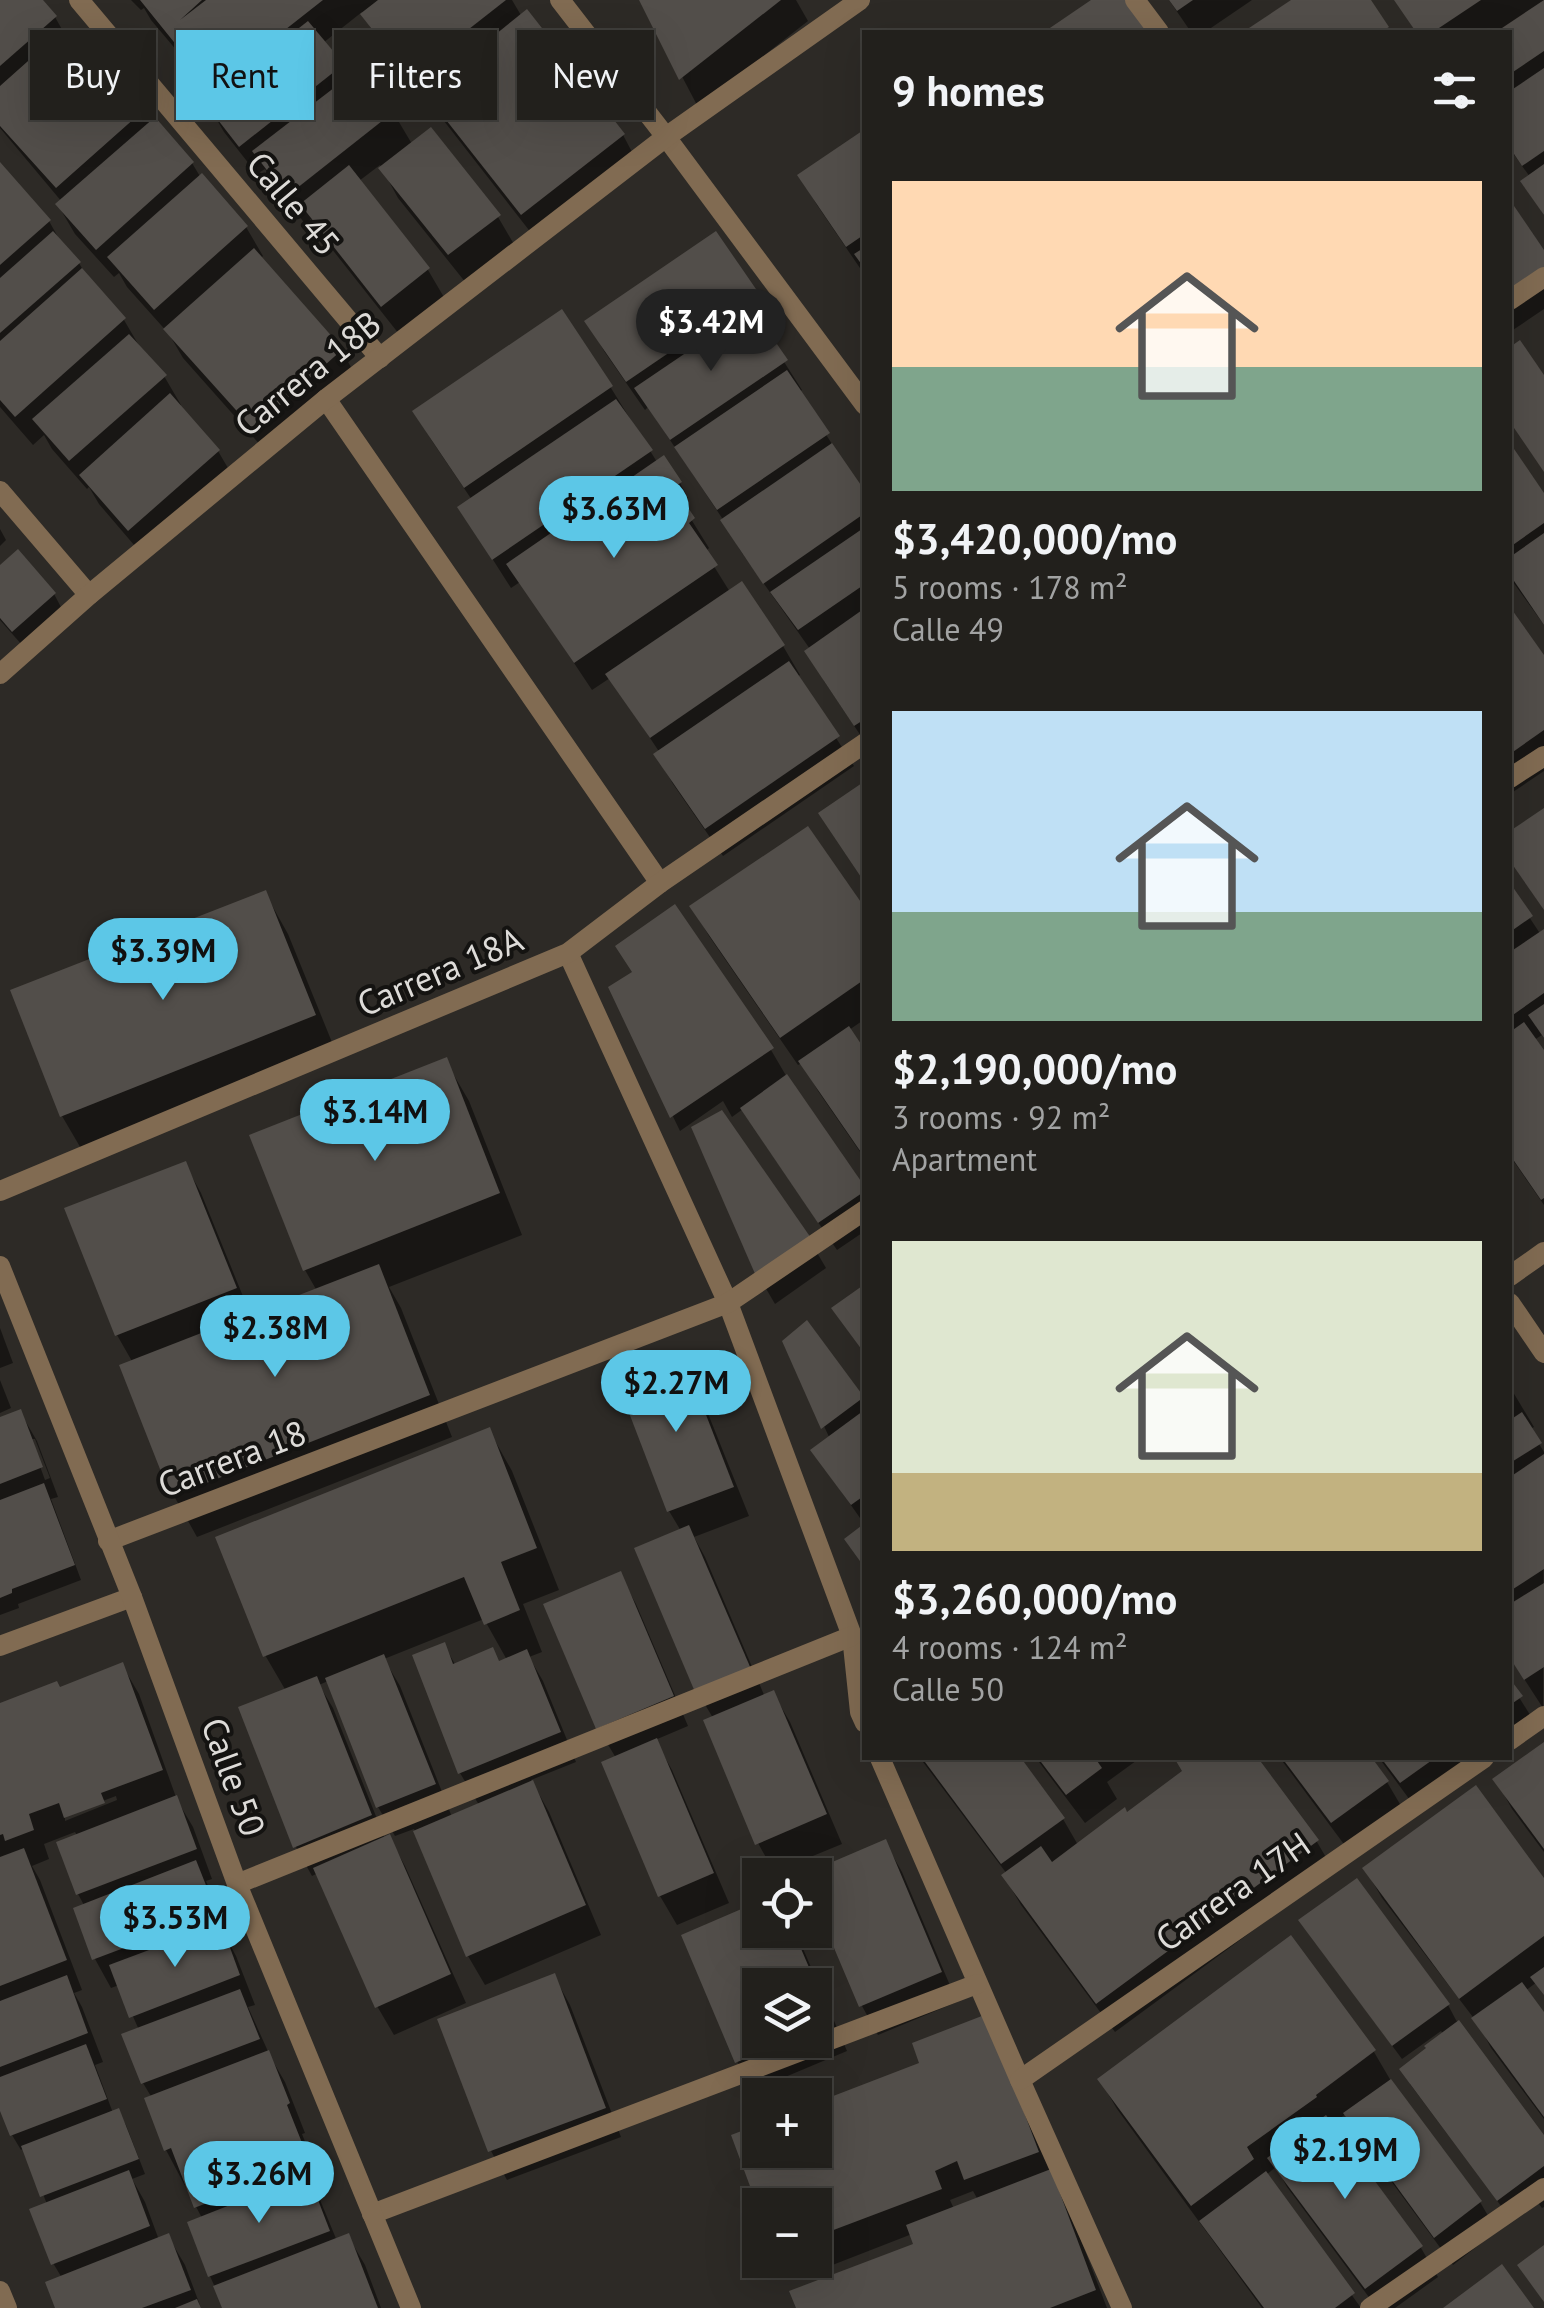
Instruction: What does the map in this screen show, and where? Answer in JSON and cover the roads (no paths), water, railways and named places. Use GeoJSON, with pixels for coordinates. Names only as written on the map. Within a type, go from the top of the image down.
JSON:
{"type":"FeatureCollection","features":[{"type":"Feature","properties":{"kind":"street","name":"Calle 45"},"geometry":{"type":"LineString","coordinates":[[79,0],[380,358]]}},
{"type":"Feature","properties":{"kind":"street"},"geometry":{"type":"LineString","coordinates":[[560,0],[862,401]]}},
{"type":"Feature","properties":{"kind":"street","name":"Carrera 18B"},"geometry":{"type":"LineString","coordinates":[[0,674],[326,400],[666,137],[860,0]]}},
{"type":"Feature","properties":{"kind":"street"},"geometry":{"type":"LineString","coordinates":[[1135,0],[1158,30]]}},
{"type":"Feature","properties":{"kind":"street"},"geometry":{"type":"LineString","coordinates":[[1512,299],[1544,277]]}},
{"type":"Feature","properties":{"kind":"street"},"geometry":{"type":"LineString","coordinates":[[326,400],[660,883]]}},
{"type":"Feature","properties":{"kind":"street"},"geometry":{"type":"LineString","coordinates":[[0,491],[90,595]]}},
{"type":"Feature","properties":{"kind":"street","name":"Carrera 18A"},"geometry":{"type":"LineString","coordinates":[[0,1190],[568,954],[660,883],[862,745]]}},
{"type":"Feature","properties":{"kind":"street"},"geometry":{"type":"LineString","coordinates":[[1512,777],[1544,756]]}},
{"type":"Feature","properties":{"kind":"street"},"geometry":{"type":"LineString","coordinates":[[568,954],[728,1303],[852,1636],[862,1707]]}},
{"type":"Feature","properties":{"kind":"street","name":"Carrera 18"},"geometry":{"type":"LineString","coordinates":[[108,1542],[728,1303],[862,1212]]}},
{"type":"Feature","properties":{"kind":"street"},"geometry":{"type":"LineString","coordinates":[[1512,1275],[1544,1252]]}},
{"type":"Feature","properties":{"kind":"street","name":"Calle 50"},"geometry":{"type":"LineString","coordinates":[[0,1266],[132,1597],[237,1884],[411,2308]]}},
{"type":"Feature","properties":{"kind":"street"},"geometry":{"type":"LineString","coordinates":[[1512,1306],[1544,1353]]}},
{"type":"Feature","properties":{"kind":"street"},"geometry":{"type":"LineString","coordinates":[[0,1646],[132,1597]]}},
{"type":"Feature","properties":{"kind":"street"},"geometry":{"type":"LineString","coordinates":[[237,1884],[852,1636]]}},
{"type":"Feature","properties":{"kind":"street"},"geometry":{"type":"LineString","coordinates":[[1512,1739],[1544,1716]]}},
{"type":"Feature","properties":{"kind":"street"},"geometry":{"type":"LineString","coordinates":[[881,1760],[1118,2307]]}},
{"type":"Feature","properties":{"kind":"street","name":"Carrera 17H"},"geometry":{"type":"LineString","coordinates":[[1020,2080],[1481,1760]]}},
{"type":"Feature","properties":{"kind":"street"},"geometry":{"type":"LineString","coordinates":[[372,2214],[977,1984]]}},
{"type":"Feature","properties":{"kind":"street"},"geometry":{"type":"LineString","coordinates":[[1370,2308],[1544,2188]]}},
{"type":"Feature","properties":{"kind":"street"},"geometry":{"type":"LineString","coordinates":[[0,2291],[6,2308]]}}]}
